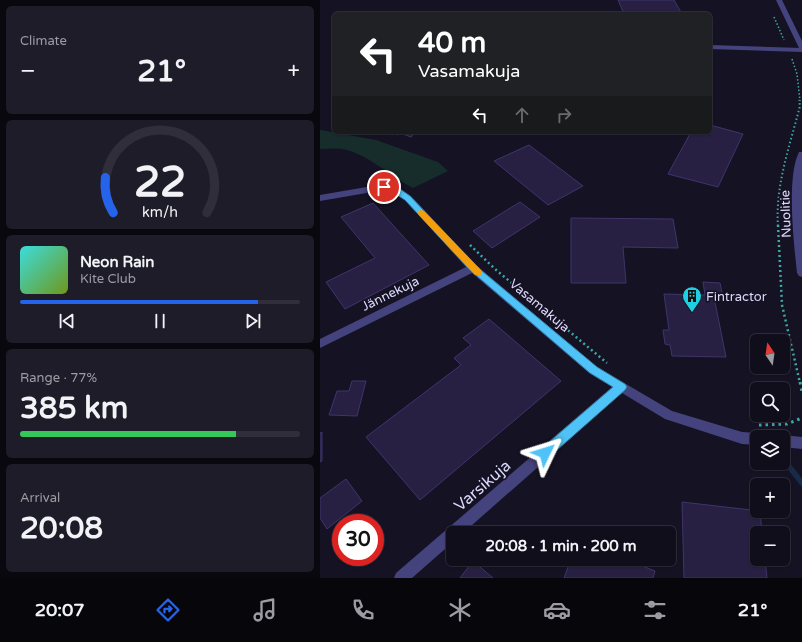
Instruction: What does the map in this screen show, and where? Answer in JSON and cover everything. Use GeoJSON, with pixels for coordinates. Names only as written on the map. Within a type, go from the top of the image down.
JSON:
{"type":"FeatureCollection","features":[{"type":"Feature","properties":{"kind":"street"},"geometry":{"type":"LineString","coordinates":[[779,0],[802,49]]}},
{"type":"Feature","properties":{"kind":"street","name":"Nuolitie"},"geometry":{"type":"LineString","coordinates":[[802,154],[797,175],[796,220],[802,273]]}},
{"type":"Feature","properties":{"kind":"street","name":"Vasamakuja"},"geometry":{"type":"LineString","coordinates":[[320,198],[384,187],[397,191],[408,198],[473,268],[593,370],[669,416],[742,438],[750,439]]}},
{"type":"Feature","properties":{"kind":"street","name":"Jännekuja"},"geometry":{"type":"LineString","coordinates":[[320,344],[473,268]]}},
{"type":"Feature","properties":{"kind":"street","name":"Varsikuja"},"geometry":{"type":"LineString","coordinates":[[400,578],[621,387]]}},
{"type":"Feature","properties":{"kind":"street"},"geometry":{"type":"LineString","coordinates":[[790,442],[802,443]]}},
{"type":"Feature","properties":{"kind":"lane"},"geometry":{"type":"LineString","coordinates":[[712,47],[802,49]]}},
{"type":"Feature","properties":{"kind":"path"},"geometry":{"type":"LineString","coordinates":[[467,243],[495,269],[613,367]]}},
{"type":"Feature","properties":{"kind":"path"},"geometry":{"type":"LineString","coordinates":[[755,425],[778,425],[794,422],[802,418]]}},
{"type":"Feature","properties":{"kind":"green space"},"geometry":{"type":"Polygon","coordinates":[[[320,130],[332,132],[332,134],[342,134],[376,140],[438,162],[448,171],[413,188],[361,155],[342,149],[320,149],[320,130]]]}},
{"type":"Feature","properties":{"kind":"building"},"geometry":{"type":"Polygon","coordinates":[[[618,0],[674,0],[681,12],[623,12],[618,0]]]}},
{"type":"Feature","properties":{"kind":"building"},"geometry":{"type":"Polygon","coordinates":[[[712,126],[743,134],[718,187],[668,174],[690,134],[712,134],[712,126]]]}},
{"type":"Feature","properties":{"kind":"building"},"geometry":{"type":"Polygon","coordinates":[[[403,134],[414,134],[411,137],[403,134]]]}},
{"type":"Feature","properties":{"kind":"building"},"geometry":{"type":"Polygon","coordinates":[[[529,145],[583,186],[548,205],[494,161],[529,145]]]}},
{"type":"Feature","properties":{"kind":"building"},"geometry":{"type":"Polygon","coordinates":[[[520,202],[540,217],[492,248],[473,231],[520,202]]]}},
{"type":"Feature","properties":{"kind":"building"},"geometry":{"type":"Polygon","coordinates":[[[373,203],[429,265],[345,309],[326,282],[375,258],[341,217],[373,203]]]}},
{"type":"Feature","properties":{"kind":"building"},"geometry":{"type":"Polygon","coordinates":[[[571,218],[673,219],[678,248],[623,247],[626,283],[571,283],[571,218]]]}},
{"type":"Feature","properties":{"kind":"building","name":"Fintractor"},"geometry":{"type":"Polygon","coordinates":[[[703,282],[720,283],[723,297],[714,297],[726,357],[672,356],[670,345],[665,344],[663,330],[669,330],[664,294],[705,295],[703,282]]]}},
{"type":"Feature","properties":{"kind":"building"},"geometry":{"type":"Polygon","coordinates":[[[489,319],[561,381],[420,500],[366,437],[461,365],[454,358],[471,345],[463,338],[489,319]]]}},
{"type":"Feature","properties":{"kind":"building"},"geometry":{"type":"Polygon","coordinates":[[[352,381],[366,381],[357,416],[329,415],[337,391],[349,391],[352,381]]]}},
{"type":"Feature","properties":{"kind":"building"},"geometry":{"type":"Polygon","coordinates":[[[322,432],[322,461],[320,462],[320,433],[322,432]]]}},
{"type":"Feature","properties":{"kind":"building"},"geometry":{"type":"Polygon","coordinates":[[[346,479],[362,501],[346,514],[332,514],[332,525],[327,529],[320,518],[320,498],[346,479]]]}},
{"type":"Feature","properties":{"kind":"building"},"geometry":{"type":"Polygon","coordinates":[[[682,502],[750,510],[750,518],[761,518],[761,526],[750,526],[750,566],[766,566],[767,578],[684,578],[682,502]]]}},
{"type":"Feature","properties":{"kind":"building"},"geometry":{"type":"Polygon","coordinates":[[[469,566],[479,566],[493,578],[460,578],[469,566]]]}},
{"type":"Feature","properties":{"kind":"building"},"geometry":{"type":"Polygon","coordinates":[[[568,566],[642,566],[655,571],[653,578],[564,578],[568,566]]]}},
{"type":"Feature","properties":{"kind":"waterway"},"geometry":{"type":"LineString","coordinates":[[790,468],[802,483]]}},
{"type":"Feature","properties":{"kind":"slow traffic"},"geometry":{"type":"LineString","coordinates":[[421,212],[478,272]]}},
{"type":"Feature","properties":{"kind":"place","name":"Fintractor"},"geometry":{"type":"Point","coordinates":[692,313]}},
{"type":"Feature","properties":{"kind":"route"},"geometry":{"type":"LineString","coordinates":[[384,187],[397,191],[408,198],[473,268],[593,370],[621,387],[545,453]]}}]}
